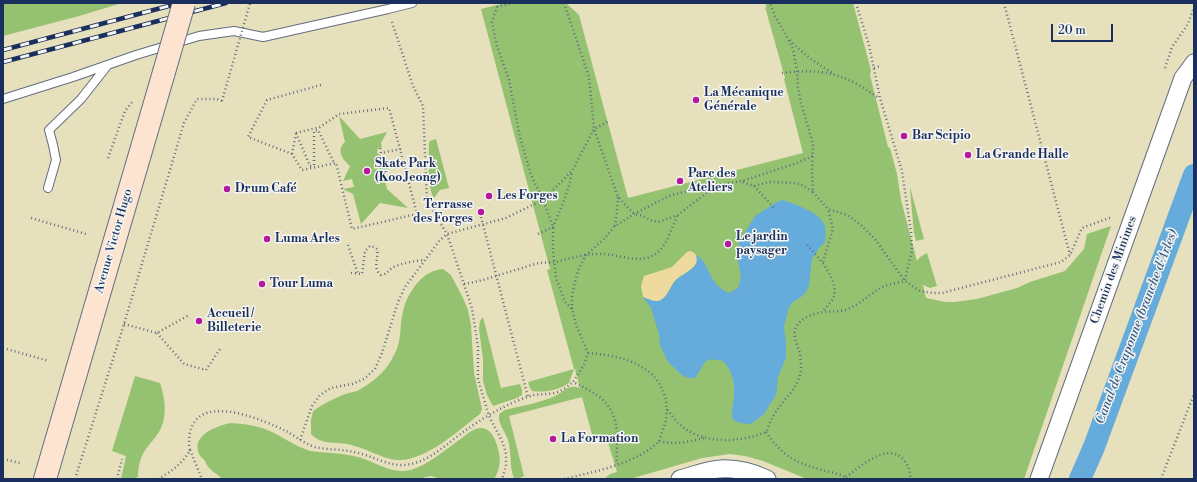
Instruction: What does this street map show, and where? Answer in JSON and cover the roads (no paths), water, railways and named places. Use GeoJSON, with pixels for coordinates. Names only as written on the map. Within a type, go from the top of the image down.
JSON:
{"type":"FeatureCollection","features":[{"type":"Feature","properties":{"kind":"main road","name":"Avenue Victor Hugo"},"geometry":{"type":"LineString","coordinates":[[45,479],[184,3]]}},
{"type":"Feature","properties":{"kind":"street","name":"Chemin des Minimes"},"geometry":{"type":"LineString","coordinates":[[1039,479],[1183,78],[1194,63]]}},
{"type":"Feature","properties":{"kind":"street"},"geometry":{"type":"LineString","coordinates":[[680,479],[720,469],[739,470],[767,479]]}},
{"type":"Feature","properties":{"kind":"lane"},"geometry":{"type":"LineString","coordinates":[[3,99],[199,36],[234,31],[263,37],[412,3]]}},
{"type":"Feature","properties":{"kind":"lane"},"geometry":{"type":"LineString","coordinates":[[48,188],[56,160],[49,130],[81,99],[107,65]]}},
{"type":"Feature","properties":{"kind":"water"},"geometry":{"type":"Polygon","coordinates":[[[783,200],[813,213],[823,221],[825,226],[825,242],[812,259],[809,286],[806,292],[789,307],[784,327],[786,358],[778,377],[776,395],[764,414],[751,424],[740,423],[732,418],[734,386],[732,375],[727,365],[723,361],[707,361],[695,378],[683,376],[668,362],[660,345],[659,334],[651,308],[643,297],[657,301],[661,300],[668,293],[676,280],[694,267],[697,262],[696,255],[701,259],[713,279],[722,289],[729,293],[738,288],[741,278],[738,260],[739,242],[755,216],[777,202],[783,200]]]}},
{"type":"Feature","properties":{"kind":"waterway","name":"Canal de Craponne (branche d'Arles)"},"geometry":{"type":"LineString","coordinates":[[1080,479],[1094,447],[1194,175]]}},
{"type":"Feature","properties":{"kind":"railway"},"geometry":{"type":"LineString","coordinates":[[3,50],[180,3]]}},
{"type":"Feature","properties":{"kind":"railway"},"geometry":{"type":"LineString","coordinates":[[3,62],[226,3]]}},
{"type":"Feature","properties":{"kind":"place","name":"La Mécanique Générale"},"geometry":{"type":"Point","coordinates":[696,100]}},
{"type":"Feature","properties":{"kind":"place","name":"Bar Scipio"},"geometry":{"type":"Point","coordinates":[904,136]}},
{"type":"Feature","properties":{"kind":"place","name":"La Grande Halle"},"geometry":{"type":"Point","coordinates":[968,155]}},
{"type":"Feature","properties":{"kind":"place","name":"Skate Park (Koo Jeong)"},"geometry":{"type":"Point","coordinates":[367,171]}},
{"type":"Feature","properties":{"kind":"place","name":"Parc des Ateliers"},"geometry":{"type":"Point","coordinates":[680,181]}},
{"type":"Feature","properties":{"kind":"place","name":"Drum Café"},"geometry":{"type":"Point","coordinates":[227,189]}},
{"type":"Feature","properties":{"kind":"place","name":"Les Forges"},"geometry":{"type":"Point","coordinates":[489,196]}},
{"type":"Feature","properties":{"kind":"place","name":"Terrasse des Forges"},"geometry":{"type":"Point","coordinates":[481,212]}},
{"type":"Feature","properties":{"kind":"place","name":"Luma Arles"},"geometry":{"type":"Point","coordinates":[267,239]}},
{"type":"Feature","properties":{"kind":"place","name":"Le jardin paysager"},"geometry":{"type":"Point","coordinates":[728,244]}},
{"type":"Feature","properties":{"kind":"place","name":"Tour Luma"},"geometry":{"type":"Point","coordinates":[262,284]}},
{"type":"Feature","properties":{"kind":"place","name":"Accueil / Billeterie"},"geometry":{"type":"Point","coordinates":[199,321]}},
{"type":"Feature","properties":{"kind":"place","name":"La Formation"},"geometry":{"type":"Point","coordinates":[553,439]}}]}
